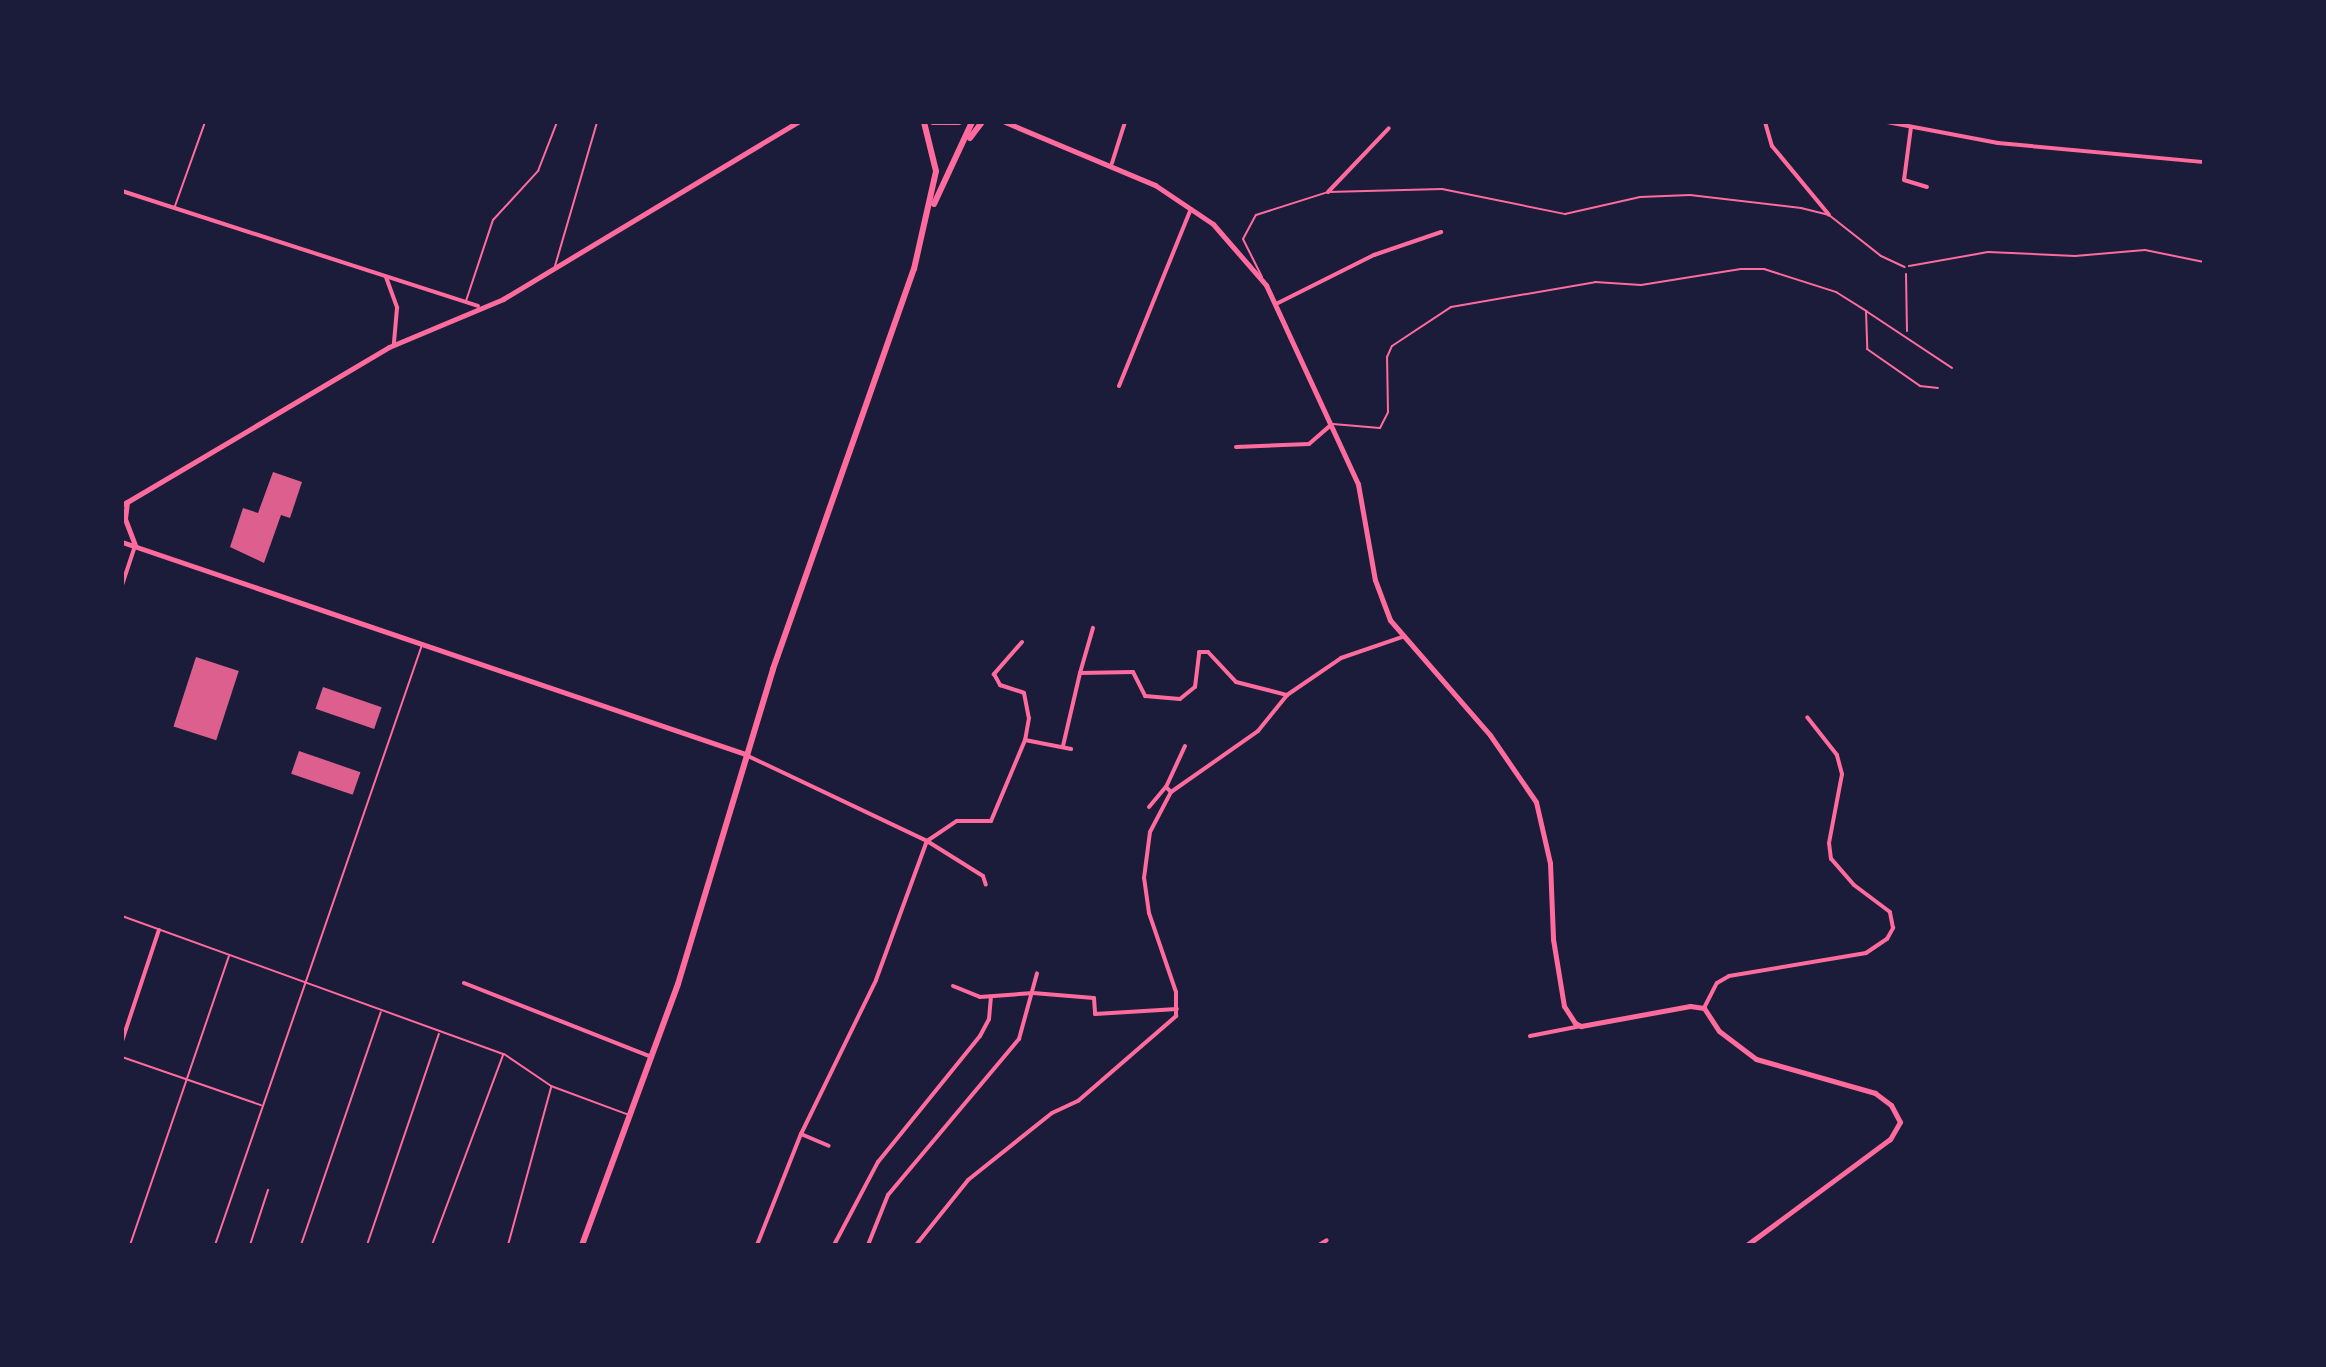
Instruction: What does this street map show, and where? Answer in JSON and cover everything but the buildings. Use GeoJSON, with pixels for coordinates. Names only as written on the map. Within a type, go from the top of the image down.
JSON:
{"type":"FeatureCollection","features":[{"type":"Feature","properties":{"kind":"main road"},"geometry":{"type":"LineString","coordinates":[[924,122],[936,171],[930,211]]}},
{"type":"Feature","properties":{"kind":"main road"},"geometry":{"type":"LineString","coordinates":[[933,122],[959,122]]}},
{"type":"Feature","properties":{"kind":"main road"},"geometry":{"type":"LineString","coordinates":[[967,143],[972,122]]}},
{"type":"Feature","properties":{"kind":"main road"},"geometry":{"type":"LineString","coordinates":[[582,1245],[652,1057],[745,754],[930,211],[982,122]]}},
{"type":"Feature","properties":{"kind":"street"},"geometry":{"type":"LineString","coordinates":[[122,585],[135,546],[125,519],[125,504],[393,345],[478,306],[503,299],[798,122]]}},
{"type":"Feature","properties":{"kind":"street"},"geometry":{"type":"LineString","coordinates":[[1005,122],[1112,163],[1191,209],[1213,224],[1245,256],[1266,285],[1358,484],[1375,580],[1402,637],[1490,735],[1536,802],[1550,863],[1553,939],[1564,1006],[1581,1026]]}},
{"type":"Feature","properties":{"kind":"street"},"geometry":{"type":"LineString","coordinates":[[1112,163],[1125,122]]}},
{"type":"Feature","properties":{"kind":"street"},"geometry":{"type":"LineString","coordinates":[[1765,122],[1772,146],[1829,215]]}},
{"type":"Feature","properties":{"kind":"street"},"geometry":{"type":"LineString","coordinates":[[1887,122],[1998,143],[2204,162]]}},
{"type":"Feature","properties":{"kind":"street"},"geometry":{"type":"LineString","coordinates":[[1911,127],[1904,180],[1927,187]]}},
{"type":"Feature","properties":{"kind":"street"},"geometry":{"type":"LineString","coordinates":[[1328,192],[1389,128]]}},
{"type":"Feature","properties":{"kind":"street"},"geometry":{"type":"LineString","coordinates":[[122,191],[478,306]]}},
{"type":"Feature","properties":{"kind":"street"},"geometry":{"type":"LineString","coordinates":[[1119,386],[1191,209]]}},
{"type":"Feature","properties":{"kind":"street"},"geometry":{"type":"LineString","coordinates":[[1276,304],[1374,255],[1441,232]]}},
{"type":"Feature","properties":{"kind":"street"},"geometry":{"type":"LineString","coordinates":[[386,277],[397,308],[393,345]]}},
{"type":"Feature","properties":{"kind":"street"},"geometry":{"type":"LineString","coordinates":[[1236,447],[1309,444],[1332,423]]}},
{"type":"Feature","properties":{"kind":"street"},"geometry":{"type":"LineString","coordinates":[[122,542],[745,754],[927,841],[983,876],[986,885]]}},
{"type":"Feature","properties":{"kind":"street"},"geometry":{"type":"LineString","coordinates":[[1063,747],[1077,704],[1080,673],[1093,628]]}},
{"type":"Feature","properties":{"kind":"street"},"geometry":{"type":"LineString","coordinates":[[916,1245],[957,1189],[1170,1025],[1178,1009],[1144,878],[1150,832],[1171,792],[1258,731],[1287,695],[1341,658],[1402,637]]}},
{"type":"Feature","properties":{"kind":"street"},"geometry":{"type":"LineString","coordinates":[[757,1245],[801,1134],[876,980],[927,841],[957,821],[991,821],[1025,740],[1029,718],[1024,693],[1000,685],[994,674],[1022,642]]}},
{"type":"Feature","properties":{"kind":"street"},"geometry":{"type":"LineString","coordinates":[[1080,673],[1133,672],[1145,696],[1180,699],[1195,687],[1199,652],[1208,652],[1236,682],[1287,695]]}},
{"type":"Feature","properties":{"kind":"street"},"geometry":{"type":"LineString","coordinates":[[1704,1008],[1717,983],[1729,976],[1866,953],[1887,939],[1893,928],[1890,912],[1854,885],[1831,859],[1829,843],[1842,774],[1837,755],[1807,717]]}},
{"type":"Feature","properties":{"kind":"street"},"geometry":{"type":"LineString","coordinates":[[1025,740],[1071,749]]}},
{"type":"Feature","properties":{"kind":"street"},"geometry":{"type":"LineString","coordinates":[[1149,807],[1166,787],[1185,746]]}},
{"type":"Feature","properties":{"kind":"street"},"geometry":{"type":"LineString","coordinates":[[1166,787],[1171,792]]}},
{"type":"Feature","properties":{"kind":"street"},"geometry":{"type":"LineString","coordinates":[[122,1041],[159,930]]}},
{"type":"Feature","properties":{"kind":"street"},"geometry":{"type":"LineString","coordinates":[[868,1245],[888,1195],[1019,1039],[1037,973]]}},
{"type":"Feature","properties":{"kind":"street"},"geometry":{"type":"LineString","coordinates":[[464,983],[652,1057]]}},
{"type":"Feature","properties":{"kind":"street"},"geometry":{"type":"LineString","coordinates":[[953,986],[991,998],[1033,993],[1094,998],[1095,1014],[1178,1009]]}},
{"type":"Feature","properties":{"kind":"street"},"geometry":{"type":"LineString","coordinates":[[834,1245],[878,1162],[980,1036],[991,1012],[991,998]]}},
{"type":"Feature","properties":{"kind":"street"},"geometry":{"type":"LineString","coordinates":[[1530,1036],[1690,1006],[1704,1008],[1719,1031],[1756,1059],[1875,1093],[1900,1122],[1875,1152],[1747,1245]]}},
{"type":"Feature","properties":{"kind":"street"},"geometry":{"type":"LineString","coordinates":[[801,1134],[829,1146]]}},
{"type":"Feature","properties":{"kind":"street"},"geometry":{"type":"LineString","coordinates":[[1319,1245],[1327,1240]]}},
{"type":"Feature","properties":{"kind":"lane"},"geometry":{"type":"LineString","coordinates":[[175,207],[205,122]]}},
{"type":"Feature","properties":{"kind":"lane"},"geometry":{"type":"LineString","coordinates":[[465,302],[493,220],[538,171],[557,122]]}},
{"type":"Feature","properties":{"kind":"lane"},"geometry":{"type":"LineString","coordinates":[[554,269],[597,122]]}},
{"type":"Feature","properties":{"kind":"lane"},"geometry":{"type":"LineString","coordinates":[[1266,285],[1243,239],[1256,215],[1328,192],[1442,189],[1565,214],[1640,197],[1690,195],[1829,215],[1881,256],[1905,267]]}},
{"type":"Feature","properties":{"kind":"lane"},"geometry":{"type":"LineString","coordinates":[[1332,423],[1380,428],[1388,412],[1387,357],[1392,346],[1423,321],[1462,303],[1595,282],[1641,285],[1764,269],[1836,292],[1952,368]]}},
{"type":"Feature","properties":{"kind":"lane"},"geometry":{"type":"LineString","coordinates":[[1866,311],[1867,349],[1920,386],[1938,388]]}},
{"type":"Feature","properties":{"kind":"lane"},"geometry":{"type":"LineString","coordinates":[[215,1245],[422,645]]}},
{"type":"Feature","properties":{"kind":"lane"},"geometry":{"type":"LineString","coordinates":[[122,916],[504,1054],[551,1086],[630,1115]]}},
{"type":"Feature","properties":{"kind":"lane"},"geometry":{"type":"LineString","coordinates":[[130,1245],[229,956]]}},
{"type":"Feature","properties":{"kind":"lane"},"geometry":{"type":"LineString","coordinates":[[301,1245],[381,1012]]}},
{"type":"Feature","properties":{"kind":"lane"},"geometry":{"type":"LineString","coordinates":[[367,1245],[439,1032]]}},
{"type":"Feature","properties":{"kind":"lane"},"geometry":{"type":"LineString","coordinates":[[432,1245],[504,1054]]}},
{"type":"Feature","properties":{"kind":"lane"},"geometry":{"type":"LineString","coordinates":[[122,1057],[262,1105]]}},
{"type":"Feature","properties":{"kind":"lane"},"geometry":{"type":"LineString","coordinates":[[508,1245],[551,1086]]}},
{"type":"Feature","properties":{"kind":"lane"},"geometry":{"type":"LineString","coordinates":[[250,1245],[268,1190]]}},
{"type":"Feature","properties":{"kind":"path"},"geometry":{"type":"LineString","coordinates":[[1907,337],[1905,267],[1988,252],[2075,256],[2145,250],[2204,262]]}}]}
